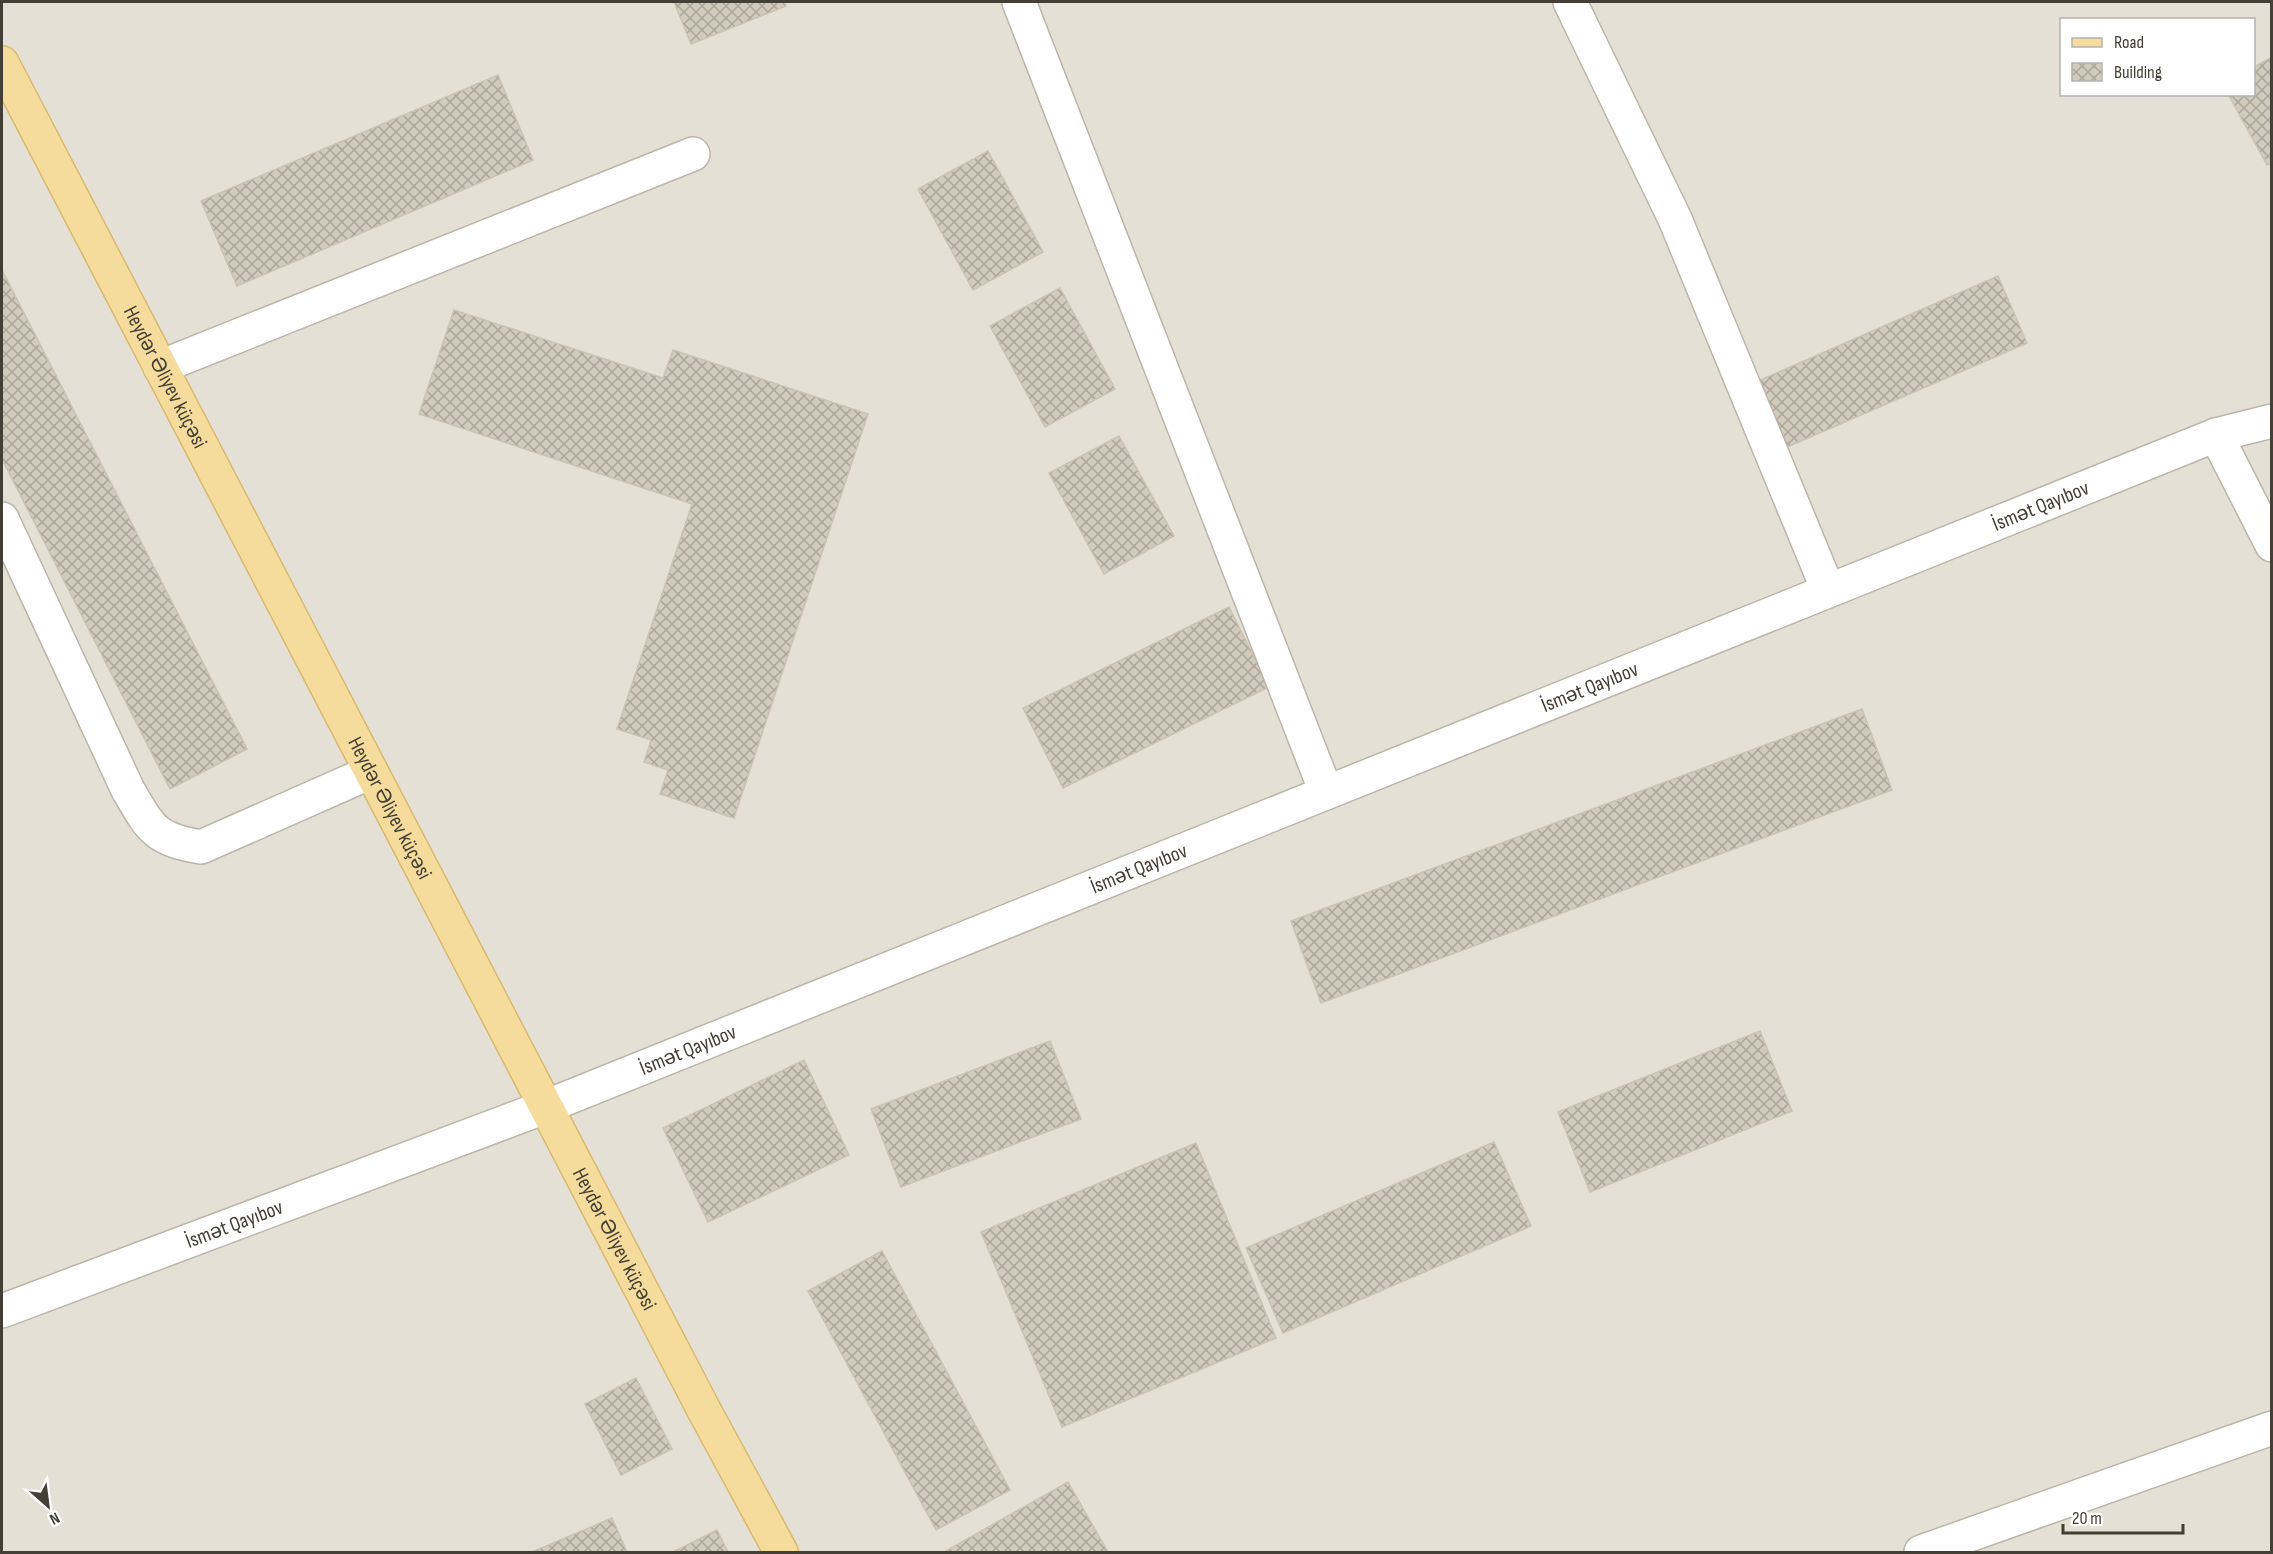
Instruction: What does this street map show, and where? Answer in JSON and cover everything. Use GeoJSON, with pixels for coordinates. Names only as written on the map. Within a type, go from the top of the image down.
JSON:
{"type":"FeatureCollection","features":[{"type":"Feature","properties":{"kind":"main road","name":"Heydər Əliyev küçəsi"},"geometry":{"type":"LineString","coordinates":[[3,68],[545,1107],[781,1552]]}},
{"type":"Feature","properties":{"kind":"street"},"geometry":{"type":"LineString","coordinates":[[1019,2],[1326,792]]}},
{"type":"Feature","properties":{"kind":"street"},"geometry":{"type":"LineString","coordinates":[[1573,2],[1675,219],[1828,590]]}},
{"type":"Feature","properties":{"kind":"street"},"geometry":{"type":"LineString","coordinates":[[160,367],[693,154]]}},
{"type":"Feature","properties":{"kind":"street","name":"İsmət Qayıbov"},"geometry":{"type":"LineString","coordinates":[[2,1311],[545,1107],[2216,435],[2271,421]]}},
{"type":"Feature","properties":{"kind":"street"},"geometry":{"type":"LineString","coordinates":[[2216,435],[2271,545]]}},
{"type":"Feature","properties":{"kind":"street"},"geometry":{"type":"LineString","coordinates":[[2,519],[128,790],[154,830],[174,843],[201,847],[371,772]]}},
{"type":"Feature","properties":{"kind":"street"},"geometry":{"type":"LineString","coordinates":[[1921,1552],[2271,1428]]}},
{"type":"Feature","properties":{"kind":"shaded area"},"geometry":{"type":"Polygon","coordinates":[[[2,2],[2271,2],[2271,1552],[2,1552],[2,2]]]}},
{"type":"Feature","properties":{"kind":"building"},"geometry":{"type":"Polygon","coordinates":[[[674,2],[785,2],[786,6],[691,44],[674,2]]]}},
{"type":"Feature","properties":{"kind":"building"},"geometry":{"type":"Polygon","coordinates":[[[2272,57],[2272,163],[2267,165],[2229,96],[2255,96],[2255,66],[2272,57]]]}},
{"type":"Feature","properties":{"kind":"building"},"geometry":{"type":"Polygon","coordinates":[[[498,75],[533,160],[237,286],[201,201],[498,75]]]}},
{"type":"Feature","properties":{"kind":"building"},"geometry":{"type":"Polygon","coordinates":[[[988,151],[1043,252],[973,290],[918,189],[988,151]]]}},
{"type":"Feature","properties":{"kind":"building"},"geometry":{"type":"Polygon","coordinates":[[[2,270],[247,749],[170,789],[2,459],[2,270]]]}},
{"type":"Feature","properties":{"kind":"building"},"geometry":{"type":"Polygon","coordinates":[[[1998,276],[2027,343],[1785,448],[1756,382],[1998,276]]]}},
{"type":"Feature","properties":{"kind":"building"},"geometry":{"type":"Polygon","coordinates":[[[1060,288],[1115,389],[1045,427],[990,326],[1060,288]]]}},
{"type":"Feature","properties":{"kind":"building"},"geometry":{"type":"Polygon","coordinates":[[[454,310],[663,378],[673,350],[868,414],[734,818],[660,794],[668,770],[644,762],[651,740],[617,729],[692,504],[419,414],[454,310]]]}},
{"type":"Feature","properties":{"kind":"building"},"geometry":{"type":"Polygon","coordinates":[[[1119,436],[1174,536],[1104,574],[1049,473],[1119,436]]]}},
{"type":"Feature","properties":{"kind":"building"},"geometry":{"type":"Polygon","coordinates":[[[1229,607],[1269,687],[1063,788],[1023,708],[1229,607]]]}},
{"type":"Feature","properties":{"kind":"building"},"geometry":{"type":"Polygon","coordinates":[[[1862,709],[1892,790],[1321,1003],[1291,921],[1862,709]]]}},
{"type":"Feature","properties":{"kind":"building"},"geometry":{"type":"Polygon","coordinates":[[[1760,1031],[1792,1111],[1590,1192],[1558,1112],[1760,1031]]]}},
{"type":"Feature","properties":{"kind":"building"},"geometry":{"type":"Polygon","coordinates":[[[1050,1041],[1081,1119],[901,1187],[871,1109],[1050,1041]]]}},
{"type":"Feature","properties":{"kind":"building"},"geometry":{"type":"Polygon","coordinates":[[[804,1060],[849,1155],[708,1222],[663,1128],[804,1060]]]}},
{"type":"Feature","properties":{"kind":"building"},"geometry":{"type":"Polygon","coordinates":[[[1494,1142],[1531,1226],[1283,1333],[1246,1248],[1494,1142]]]}},
{"type":"Feature","properties":{"kind":"building"},"geometry":{"type":"Polygon","coordinates":[[[1196,1143],[1276,1338],[1062,1427],[981,1232],[1196,1143]]]}},
{"type":"Feature","properties":{"kind":"building"},"geometry":{"type":"Polygon","coordinates":[[[882,1251],[1010,1490],[936,1530],[808,1291],[882,1251]]]}},
{"type":"Feature","properties":{"kind":"building"},"geometry":{"type":"Polygon","coordinates":[[[636,1378],[672,1449],[621,1475],[585,1404],[636,1378]]]}},
{"type":"Feature","properties":{"kind":"building"},"geometry":{"type":"Polygon","coordinates":[[[1068,1482],[1108,1552],[944,1552],[1068,1482]]]}},
{"type":"Feature","properties":{"kind":"building"},"geometry":{"type":"Polygon","coordinates":[[[612,1518],[627,1552],[532,1552],[612,1518]]]}},
{"type":"Feature","properties":{"kind":"building"},"geometry":{"type":"Polygon","coordinates":[[[717,1530],[728,1552],[673,1552],[717,1530]]]}}]}
